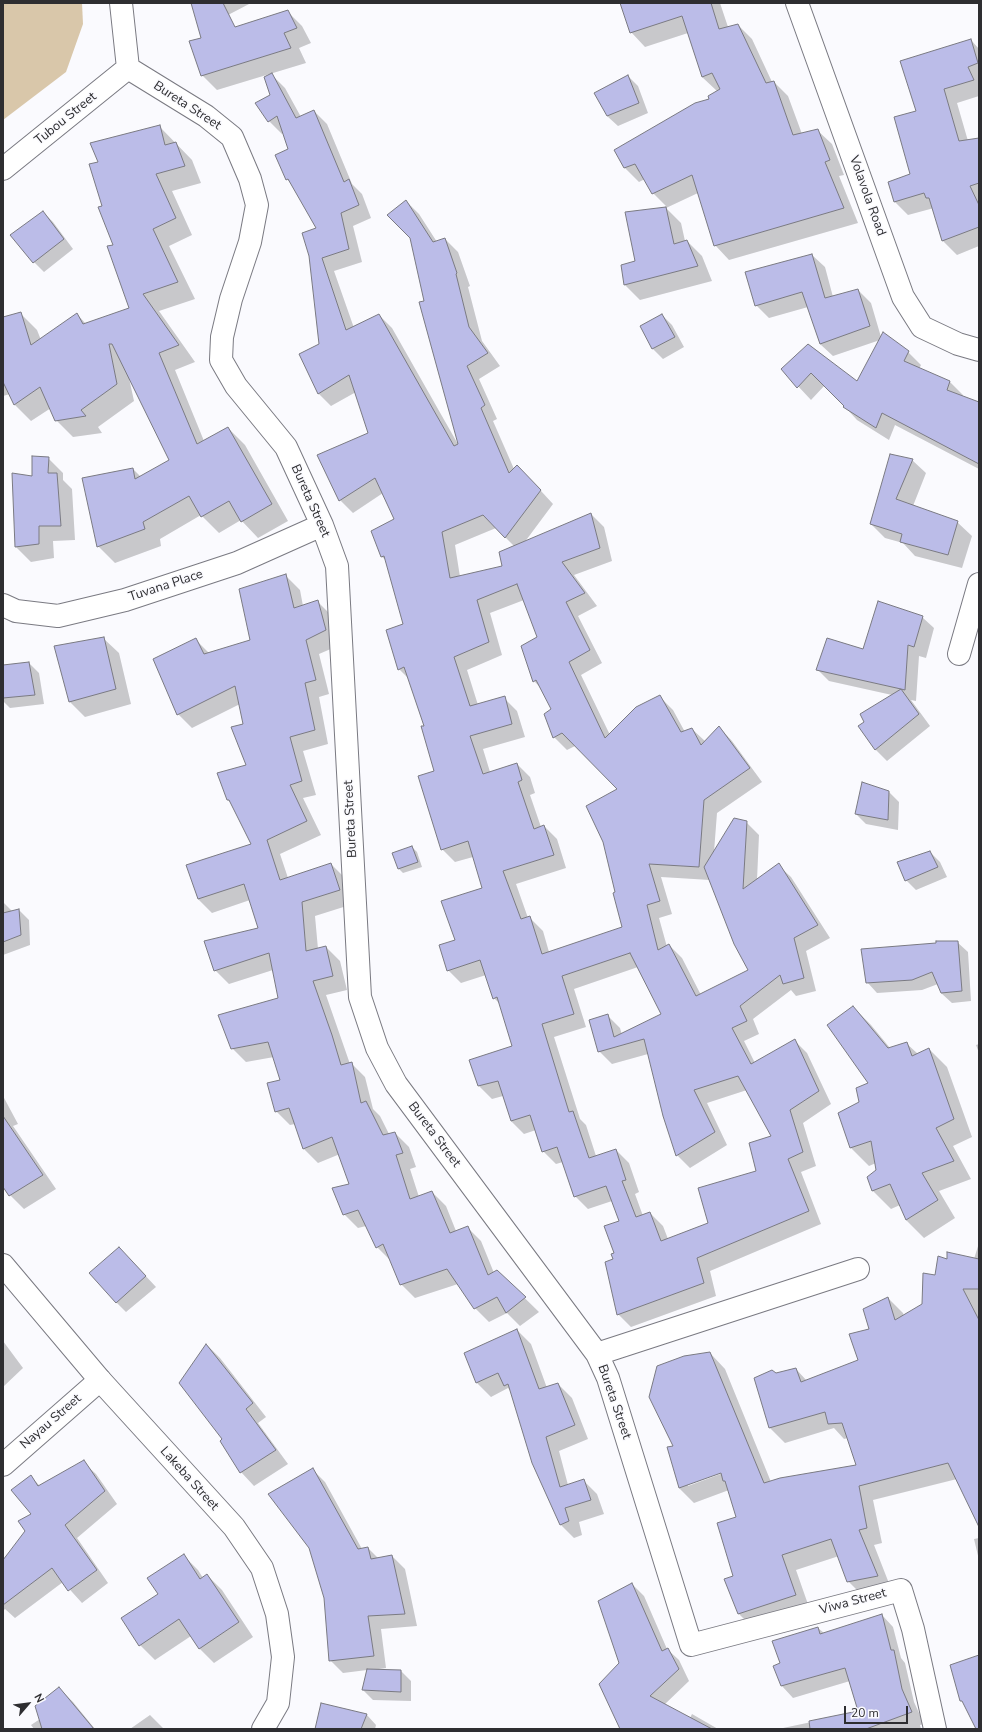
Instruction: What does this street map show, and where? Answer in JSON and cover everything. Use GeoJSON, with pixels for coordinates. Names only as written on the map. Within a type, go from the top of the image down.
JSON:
{"type":"FeatureCollection","features":[{"type":"Feature","properties":{"kind":"street"},"geometry":{"type":"LineString","coordinates":[[121,3],[128,68]]}},
{"type":"Feature","properties":{"kind":"street","name":"Volavola Road"},"geometry":{"type":"LineString","coordinates":[[797,3],[903,297],[922,327],[958,344],[979,350]]}},
{"type":"Feature","properties":{"kind":"street","name":"Tubou Street"},"geometry":{"type":"LineString","coordinates":[[3,169],[128,68]]}},
{"type":"Feature","properties":{"kind":"street","name":"Bureta Street"},"geometry":{"type":"LineString","coordinates":[[128,68],[206,116],[232,137],[250,179],[257,205],[250,242],[231,298],[222,337],[221,360],[236,386],[286,447],[322,525],[337,566],[360,997],[377,1048],[396,1084],[597,1354],[608,1378],[690,1645]]}},
{"type":"Feature","properties":{"kind":"street","name":"Tuvana Place"},"geometry":{"type":"LineString","coordinates":[[3,605],[16,611],[58,616],[125,600],[237,563],[322,525]]}},
{"type":"Feature","properties":{"kind":"street"},"geometry":{"type":"LineString","coordinates":[[959,654],[979,584]]}},
{"type":"Feature","properties":{"kind":"street","name":"Lakeba Street"},"geometry":{"type":"LineString","coordinates":[[3,1265],[100,1380],[234,1527],[262,1568],[277,1614],[283,1656],[278,1702],[262,1729]]}},
{"type":"Feature","properties":{"kind":"street"},"geometry":{"type":"LineString","coordinates":[[597,1354],[858,1269]]}},
{"type":"Feature","properties":{"kind":"street","name":"Nayau Street"},"geometry":{"type":"LineString","coordinates":[[3,1465],[100,1380]]}},
{"type":"Feature","properties":{"kind":"street","name":"Viwa Street"},"geometry":{"type":"LineString","coordinates":[[690,1645],[901,1590],[913,1628],[935,1729]]}},
{"type":"Feature","properties":{"kind":"shaded area"},"geometry":{"type":"Polygon","coordinates":[[[3,3],[82,3],[83,24],[66,72],[3,120],[3,3]]]}},
{"type":"Feature","properties":{"kind":"building"},"geometry":{"type":"Polygon","coordinates":[[[191,3],[223,3],[235,27],[288,10],[297,28],[284,33],[291,48],[201,76],[189,41],[201,38],[191,3]]]}},
{"type":"Feature","properties":{"kind":"building"},"geometry":{"type":"Polygon","coordinates":[[[620,3],[711,3],[719,29],[738,24],[766,83],[774,81],[793,135],[818,129],[830,160],[825,162],[844,208],[714,246],[692,175],[652,194],[635,164],[624,168],[614,150],[695,103],[709,99],[708,96],[720,89],[712,73],[702,77],[682,16],[630,33],[620,3]]]}},
{"type":"Feature","properties":{"kind":"building"},"geometry":{"type":"Polygon","coordinates":[[[971,39],[978,63],[968,67],[974,80],[944,89],[959,141],[979,138],[979,183],[970,186],[979,205],[979,227],[942,241],[929,198],[926,198],[924,193],[894,202],[888,182],[910,174],[894,117],[916,111],[900,61],[971,39]]]}},
{"type":"Feature","properties":{"kind":"building"},"geometry":{"type":"Polygon","coordinates":[[[272,73],[296,118],[314,110],[344,182],[349,179],[359,205],[341,213],[349,249],[322,258],[346,330],[379,314],[454,446],[458,444],[419,302],[424,301],[410,238],[387,215],[406,200],[433,242],[445,238],[457,273],[469,327],[488,353],[467,366],[485,405],[481,408],[509,473],[517,465],[541,490],[505,538],[483,515],[442,532],[450,578],[502,566],[499,552],[591,513],[600,548],[562,562],[585,593],[566,602],[590,650],[569,662],[605,738],[636,707],[660,695],[681,732],[692,728],[701,745],[719,726],[750,768],[704,800],[699,867],[649,864],[660,901],[647,905],[658,950],[669,944],[696,996],[748,970],[734,944],[704,867],[734,818],[747,821],[743,889],[779,863],[818,925],[794,938],[804,978],[783,984],[780,975],[740,1006],[747,1021],[732,1028],[751,1064],[795,1039],[819,1091],[790,1110],[803,1152],[788,1159],[809,1211],[697,1258],[704,1283],[617,1315],[605,1262],[613,1259],[611,1254],[614,1253],[604,1226],[619,1221],[606,1186],[574,1197],[557,1147],[542,1152],[530,1115],[511,1121],[498,1081],[478,1086],[469,1060],[512,1046],[497,997],[493,999],[480,960],[447,971],[439,945],[455,940],[441,901],[482,888],[468,841],[441,850],[418,776],[434,771],[421,726],[424,726],[404,667],[398,670],[386,630],[403,624],[384,556],[381,557],[371,531],[394,519],[375,478],[339,501],[317,455],[368,433],[349,375],[318,394],[299,354],[319,344],[309,256],[302,233],[316,228],[288,179],[286,180],[275,155],[288,149],[277,116],[268,122],[255,103],[270,95],[264,77],[272,73]],[[517,584],[477,600],[489,642],[454,657],[470,706],[505,696],[512,724],[470,736],[483,774],[517,763],[522,780],[518,782],[534,829],[544,825],[554,855],[503,871],[521,919],[530,916],[542,954],[622,927],[613,893],[615,892],[603,842],[586,806],[617,789],[562,733],[553,738],[544,714],[551,709],[536,680],[533,682],[521,646],[537,637],[517,584]],[[630,953],[562,976],[574,1014],[542,1024],[569,1112],[573,1111],[589,1158],[616,1149],[626,1180],[622,1181],[636,1217],[650,1212],[661,1241],[708,1223],[698,1188],[756,1171],[749,1143],[771,1136],[738,1076],[694,1090],[715,1132],[676,1156],[663,1116],[644,1039],[598,1052],[589,1020],[608,1014],[614,1037],[661,1014],[630,953]]]}},
{"type":"Feature","properties":{"kind":"building"},"geometry":{"type":"Polygon","coordinates":[[[628,75],[639,103],[607,116],[594,93],[628,75]]]}},
{"type":"Feature","properties":{"kind":"building"},"geometry":{"type":"Polygon","coordinates":[[[160,125],[165,145],[176,142],[185,166],[156,174],[176,218],[153,229],[178,282],[143,294],[179,345],[159,353],[197,444],[228,427],[272,504],[241,522],[229,501],[201,517],[189,496],[143,522],[145,529],[97,547],[82,478],[133,468],[135,479],[169,460],[112,344],[109,344],[117,384],[81,410],[86,416],[55,421],[40,387],[14,405],[3,382],[3,317],[21,312],[31,345],[77,313],[83,324],[129,308],[107,246],[113,245],[98,207],[102,206],[89,164],[98,162],[90,143],[160,125]]]}},
{"type":"Feature","properties":{"kind":"building"},"geometry":{"type":"Polygon","coordinates":[[[666,207],[674,244],[687,240],[698,266],[624,285],[621,265],[635,261],[625,212],[666,207]]]}},
{"type":"Feature","properties":{"kind":"building"},"geometry":{"type":"Polygon","coordinates":[[[43,211],[64,239],[33,263],[10,235],[43,211]]]}},
{"type":"Feature","properties":{"kind":"building"},"geometry":{"type":"Polygon","coordinates":[[[812,254],[825,298],[858,289],[870,326],[820,344],[802,292],[755,306],[745,272],[812,254]]]}},
{"type":"Feature","properties":{"kind":"building"},"geometry":{"type":"Polygon","coordinates":[[[662,314],[675,337],[652,349],[640,326],[662,314]]]}},
{"type":"Feature","properties":{"kind":"building"},"geometry":{"type":"Polygon","coordinates":[[[883,332],[909,351],[904,361],[950,381],[947,390],[979,402],[979,464],[882,413],[876,428],[843,407],[844,406],[811,373],[797,388],[781,369],[808,344],[857,381],[883,332]]]}},
{"type":"Feature","properties":{"kind":"building"},"geometry":{"type":"Polygon","coordinates":[[[890,454],[913,459],[896,499],[958,521],[948,555],[900,542],[902,534],[870,524],[890,454]]]}},
{"type":"Feature","properties":{"kind":"building"},"geometry":{"type":"Polygon","coordinates":[[[32,456],[49,457],[48,473],[57,473],[61,526],[39,526],[39,544],[15,547],[12,473],[32,476],[32,456]]]}},
{"type":"Feature","properties":{"kind":"building"},"geometry":{"type":"Polygon","coordinates":[[[286,574],[294,608],[318,600],[326,630],[306,640],[316,680],[305,683],[315,730],[290,737],[302,781],[290,785],[307,821],[267,840],[280,880],[331,863],[340,890],[302,902],[306,951],[326,946],[333,976],[313,981],[341,1065],[352,1062],[361,1103],[366,1101],[383,1135],[395,1132],[403,1153],[396,1155],[410,1199],[432,1191],[450,1233],[468,1226],[488,1275],[497,1270],[526,1297],[506,1313],[497,1297],[474,1309],[447,1269],[400,1285],[383,1244],[376,1248],[358,1210],[343,1215],[332,1188],[349,1184],[332,1137],[303,1149],[289,1108],[275,1112],[267,1083],[280,1080],[268,1042],[231,1049],[218,1015],[278,998],[269,953],[214,971],[204,941],[258,928],[244,884],[198,899],[186,865],[251,844],[229,800],[227,800],[217,773],[246,765],[231,727],[243,724],[235,686],[177,715],[153,659],[196,638],[204,654],[250,640],[239,589],[286,574]]]}},
{"type":"Feature","properties":{"kind":"building"},"geometry":{"type":"Polygon","coordinates":[[[878,601],[923,616],[914,647],[908,645],[905,690],[816,670],[827,638],[863,649],[878,601]]]}},
{"type":"Feature","properties":{"kind":"building"},"geometry":{"type":"Polygon","coordinates":[[[104,637],[116,689],[69,702],[54,646],[104,637]]]}},
{"type":"Feature","properties":{"kind":"building"},"geometry":{"type":"Polygon","coordinates":[[[29,662],[35,695],[3,698],[3,665],[29,662]]]}},
{"type":"Feature","properties":{"kind":"building"},"geometry":{"type":"Polygon","coordinates":[[[901,689],[919,714],[875,750],[858,726],[864,722],[860,714],[901,689]]]}},
{"type":"Feature","properties":{"kind":"building"},"geometry":{"type":"Polygon","coordinates":[[[862,782],[889,791],[888,820],[855,814],[862,782]]]}},
{"type":"Feature","properties":{"kind":"building"},"geometry":{"type":"Polygon","coordinates":[[[412,846],[418,862],[398,869],[392,853],[412,846]]]}},
{"type":"Feature","properties":{"kind":"building"},"geometry":{"type":"Polygon","coordinates":[[[930,851],[938,867],[905,881],[897,862],[930,851]]]}},
{"type":"Feature","properties":{"kind":"building"},"geometry":{"type":"Polygon","coordinates":[[[19,909],[21,935],[3,942],[3,913],[19,909]]]}},
{"type":"Feature","properties":{"kind":"building"},"geometry":{"type":"Polygon","coordinates":[[[936,941],[958,941],[962,991],[941,993],[932,972],[912,980],[866,983],[861,949],[936,943],[936,941]]]}},
{"type":"Feature","properties":{"kind":"building"},"geometry":{"type":"Polygon","coordinates":[[[853,1006],[888,1048],[907,1042],[912,1056],[929,1048],[954,1119],[936,1128],[954,1161],[922,1173],[938,1200],[906,1220],[890,1184],[872,1191],[867,1177],[876,1170],[871,1141],[850,1148],[838,1113],[859,1102],[856,1088],[868,1083],[827,1025],[853,1006]]]}},
{"type":"Feature","properties":{"kind":"building"},"geometry":{"type":"Polygon","coordinates":[[[3,1116],[43,1175],[9,1196],[3,1187],[3,1116]]]}},
{"type":"Feature","properties":{"kind":"building"},"geometry":{"type":"Polygon","coordinates":[[[119,1247],[146,1276],[116,1303],[89,1273],[119,1247]]]}},
{"type":"Feature","properties":{"kind":"building"},"geometry":{"type":"Polygon","coordinates":[[[947,1252],[979,1259],[979,1289],[963,1289],[979,1320],[979,1527],[948,1463],[859,1486],[867,1528],[859,1530],[878,1576],[847,1582],[831,1539],[782,1555],[796,1595],[738,1614],[724,1579],[733,1576],[717,1523],[736,1517],[725,1481],[723,1481],[721,1473],[679,1488],[667,1447],[673,1446],[649,1397],[657,1366],[684,1356],[710,1352],[764,1483],[780,1478],[856,1465],[842,1423],[828,1424],[825,1412],[769,1428],[754,1378],[772,1370],[776,1373],[796,1368],[801,1382],[858,1360],[849,1334],[869,1329],[863,1309],[888,1297],[895,1320],[922,1304],[923,1273],[935,1275],[938,1256],[947,1259],[947,1252]]]}},
{"type":"Feature","properties":{"kind":"building"},"geometry":{"type":"Polygon","coordinates":[[[517,1329],[539,1389],[558,1383],[575,1425],[546,1437],[560,1487],[584,1479],[591,1500],[565,1508],[569,1521],[560,1525],[532,1463],[508,1384],[504,1386],[498,1373],[476,1383],[464,1353],[517,1329]]]}},
{"type":"Feature","properties":{"kind":"building"},"geometry":{"type":"Polygon","coordinates":[[[206,1344],[253,1403],[246,1409],[276,1450],[240,1473],[220,1441],[222,1439],[179,1383],[206,1344]]]}},
{"type":"Feature","properties":{"kind":"building"},"geometry":{"type":"Polygon","coordinates":[[[84,1460],[105,1491],[65,1525],[97,1570],[68,1591],[52,1568],[3,1605],[3,1560],[25,1531],[18,1521],[31,1514],[11,1490],[31,1475],[38,1486],[84,1460]]]}},
{"type":"Feature","properties":{"kind":"building"},"geometry":{"type":"Polygon","coordinates":[[[313,1468],[358,1549],[368,1547],[371,1559],[392,1555],[405,1614],[368,1616],[374,1656],[329,1661],[324,1598],[309,1548],[268,1494],[313,1468]]]}},
{"type":"Feature","properties":{"kind":"building"},"geometry":{"type":"Polygon","coordinates":[[[184,1554],[200,1579],[207,1574],[239,1622],[199,1649],[179,1619],[139,1646],[121,1618],[158,1594],[147,1578],[184,1554]]]}},
{"type":"Feature","properties":{"kind":"building"},"geometry":{"type":"Polygon","coordinates":[[[632,1583],[662,1651],[668,1648],[679,1669],[650,1696],[712,1729],[620,1729],[599,1684],[619,1663],[598,1601],[632,1583]]]}},
{"type":"Feature","properties":{"kind":"building"},"geometry":{"type":"Polygon","coordinates":[[[882,1614],[891,1650],[894,1650],[902,1689],[912,1712],[866,1729],[810,1729],[809,1721],[858,1711],[845,1668],[781,1686],[773,1666],[780,1663],[772,1641],[818,1627],[820,1634],[882,1614]]]}},
{"type":"Feature","properties":{"kind":"building"},"geometry":{"type":"Polygon","coordinates":[[[979,1655],[979,1729],[976,1729],[962,1701],[960,1701],[950,1665],[979,1655]]]}},
{"type":"Feature","properties":{"kind":"building"},"geometry":{"type":"Polygon","coordinates":[[[367,1669],[401,1670],[401,1692],[362,1690],[367,1669]]]}},
{"type":"Feature","properties":{"kind":"building"},"geometry":{"type":"Polygon","coordinates":[[[59,1687],[94,1729],[42,1729],[35,1706],[59,1687]]]}},
{"type":"Feature","properties":{"kind":"building"},"geometry":{"type":"Polygon","coordinates":[[[321,1703],[367,1714],[361,1729],[315,1729],[321,1703]]]}}]}
